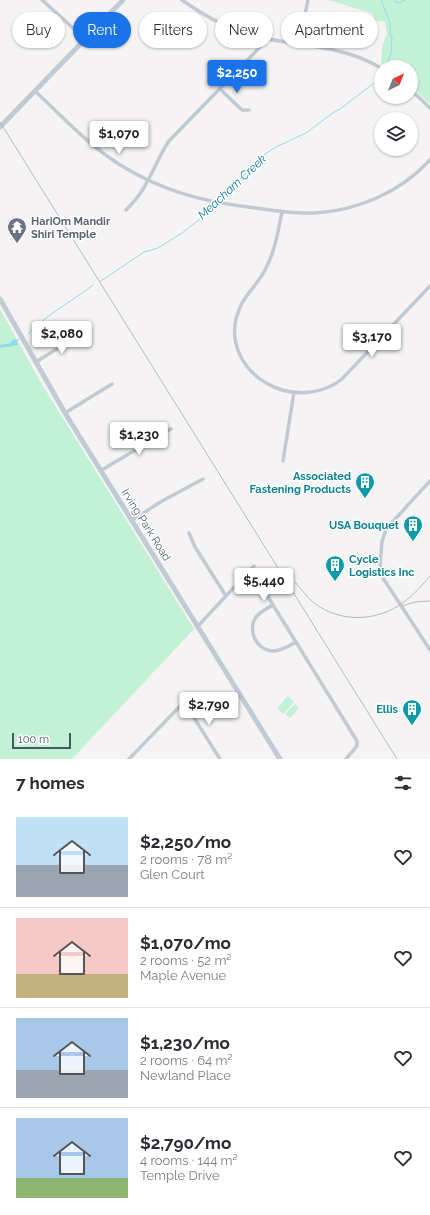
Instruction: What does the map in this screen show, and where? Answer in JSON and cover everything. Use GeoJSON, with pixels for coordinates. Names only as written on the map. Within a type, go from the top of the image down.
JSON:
{"type":"FeatureCollection","features":[{"type":"Feature","properties":{"kind":"main road"},"geometry":{"type":"LineString","coordinates":[[111,12],[123,0]]}},
{"type":"Feature","properties":{"kind":"main road"},"geometry":{"type":"LineString","coordinates":[[0,127],[76,48]]}},
{"type":"Feature","properties":{"kind":"main road","name":"Irving Park Road"},"geometry":{"type":"LineString","coordinates":[[0,299],[65,414],[280,759]]}},
{"type":"Feature","properties":{"kind":"street"},"geometry":{"type":"LineString","coordinates":[[42,0],[73,28]]}},
{"type":"Feature","properties":{"kind":"street"},"geometry":{"type":"LineString","coordinates":[[182,0],[197,11],[215,21]]}},
{"type":"Feature","properties":{"kind":"street"},"geometry":{"type":"LineString","coordinates":[[306,12],[308,0]]}},
{"type":"Feature","properties":{"kind":"street"},"geometry":{"type":"LineString","coordinates":[[126,210],[132,204],[148,180],[161,152],[169,141],[259,48]]}},
{"type":"Feature","properties":{"kind":"street"},"geometry":{"type":"LineString","coordinates":[[328,48],[349,53],[374,64]]}},
{"type":"Feature","properties":{"kind":"street"},"geometry":{"type":"LineString","coordinates":[[220,89],[242,110],[249,110]]}},
{"type":"Feature","properties":{"kind":"street"},"geometry":{"type":"LineString","coordinates":[[35,90],[83,136],[121,166],[176,192],[215,202],[282,212],[330,212],[349,208],[383,196],[406,181],[424,167],[430,160]]}},
{"type":"Feature","properties":{"kind":"street"},"geometry":{"type":"LineString","coordinates":[[418,97],[430,108]]}},
{"type":"Feature","properties":{"kind":"street"},"geometry":{"type":"LineString","coordinates":[[282,212],[270,261],[260,280],[242,303],[237,314],[235,328],[238,350],[243,360],[251,371],[264,382],[282,390],[294,392],[317,392],[329,388],[337,382],[430,286]]}},
{"type":"Feature","properties":{"kind":"street"},"geometry":{"type":"LineString","coordinates":[[36,362],[79,335]]}},
{"type":"Feature","properties":{"kind":"street"},"geometry":{"type":"LineString","coordinates":[[65,414],[112,384]]}},
{"type":"Feature","properties":{"kind":"street"},"geometry":{"type":"LineString","coordinates":[[283,461],[294,392]]}},
{"type":"Feature","properties":{"kind":"street"},"geometry":{"type":"LineString","coordinates":[[100,471],[171,429]]}},
{"type":"Feature","properties":{"kind":"street"},"geometry":{"type":"LineString","coordinates":[[131,521],[162,501],[203,479]]}},
{"type":"Feature","properties":{"kind":"street"},"geometry":{"type":"LineString","coordinates":[[430,481],[385,531],[382,538],[380,564],[383,578],[430,650]]}},
{"type":"Feature","properties":{"kind":"street"},"geometry":{"type":"LineString","coordinates":[[189,533],[226,596]]}},
{"type":"Feature","properties":{"kind":"street"},"geometry":{"type":"LineString","coordinates":[[197,627],[254,566]]}},
{"type":"Feature","properties":{"kind":"street"},"geometry":{"type":"LineString","coordinates":[[251,570],[357,741],[357,746],[346,759]]}},
{"type":"Feature","properties":{"kind":"street"},"geometry":{"type":"LineString","coordinates":[[273,605],[257,616],[253,623],[253,633],[256,642],[263,649],[272,652],[281,650],[296,642]]}},
{"type":"Feature","properties":{"kind":"street"},"geometry":{"type":"LineString","coordinates":[[130,759],[184,702],[220,759]]}},
{"type":"Feature","properties":{"kind":"green space"},"geometry":{"type":"Polygon","coordinates":[[[326,0],[430,0],[430,104],[418,93],[418,60],[381,60],[382,46],[387,34],[385,22],[378,21],[378,12],[369,12],[326,0]]]}},
{"type":"Feature","properties":{"kind":"green space"},"geometry":{"type":"Polygon","coordinates":[[[0,309],[41,383],[194,629],[72,759],[0,759],[0,309]]]}},
{"type":"Feature","properties":{"kind":"green space"},"geometry":{"type":"Polygon","coordinates":[[[288,696],[294,702],[283,714],[277,708],[288,696]]]}},
{"type":"Feature","properties":{"kind":"green space"},"geometry":{"type":"Polygon","coordinates":[[[295,704],[299,708],[290,718],[285,714],[295,704]]]}},
{"type":"Feature","properties":{"kind":"water"},"geometry":{"type":"Polygon","coordinates":[[[13,339],[17,341],[18,345],[0,348],[0,345],[11,344],[13,339]]]}},
{"type":"Feature","properties":{"kind":"waterway","name":"Meacham Creek"},"geometry":{"type":"LineString","coordinates":[[381,0],[390,23],[390,34],[392,37],[391,54],[388,60]]}},
{"type":"Feature","properties":{"kind":"waterway"},"geometry":{"type":"LineString","coordinates":[[394,0],[399,3],[405,0]]}},
{"type":"Feature","properties":{"kind":"waterway","name":"Meacham Creek"},"geometry":{"type":"LineString","coordinates":[[218,201],[265,154],[276,147],[306,133],[374,83]]}},
{"type":"Feature","properties":{"kind":"waterway","name":"Meacham Creek"},"geometry":{"type":"LineString","coordinates":[[101,281],[144,252],[158,248],[182,233],[216,204]]}},
{"type":"Feature","properties":{"kind":"waterway","name":"Meacham Creek"},"geometry":{"type":"LineString","coordinates":[[28,334],[51,314],[93,285]]}},
{"type":"Feature","properties":{"kind":"waterway","name":"Meacham Creek"},"geometry":{"type":"LineString","coordinates":[[15,339],[17,341],[18,339]]}},
{"type":"Feature","properties":{"kind":"waterway","name":"Meacham Creek"},"geometry":{"type":"LineString","coordinates":[[4,345],[12,342]]}},
{"type":"Feature","properties":{"kind":"railway"},"geometry":{"type":"LineString","coordinates":[[0,122],[397,759]]}},
{"type":"Feature","properties":{"kind":"railway"},"geometry":{"type":"LineString","coordinates":[[295,582],[311,601],[325,610],[347,617],[359,618],[393,609],[418,590],[430,576]]}},
{"type":"Feature","properties":{"kind":"railway"},"geometry":{"type":"LineString","coordinates":[[402,606],[415,602],[430,601]]}},
{"type":"Feature","properties":{"kind":"place","name":"HariOm Mandir Shiri Temple"},"geometry":{"type":"Point","coordinates":[17,244]}},
{"type":"Feature","properties":{"kind":"place","name":"Associated Fastening Products"},"geometry":{"type":"Point","coordinates":[365,499]}},
{"type":"Feature","properties":{"kind":"place","name":"USA Bouquet"},"geometry":{"type":"Point","coordinates":[413,542]}},
{"type":"Feature","properties":{"kind":"place","name":"Cycle Logistics Inc"},"geometry":{"type":"Point","coordinates":[335,582]}},
{"type":"Feature","properties":{"kind":"place","name":"Ellis"},"geometry":{"type":"Point","coordinates":[412,726]}}]}
